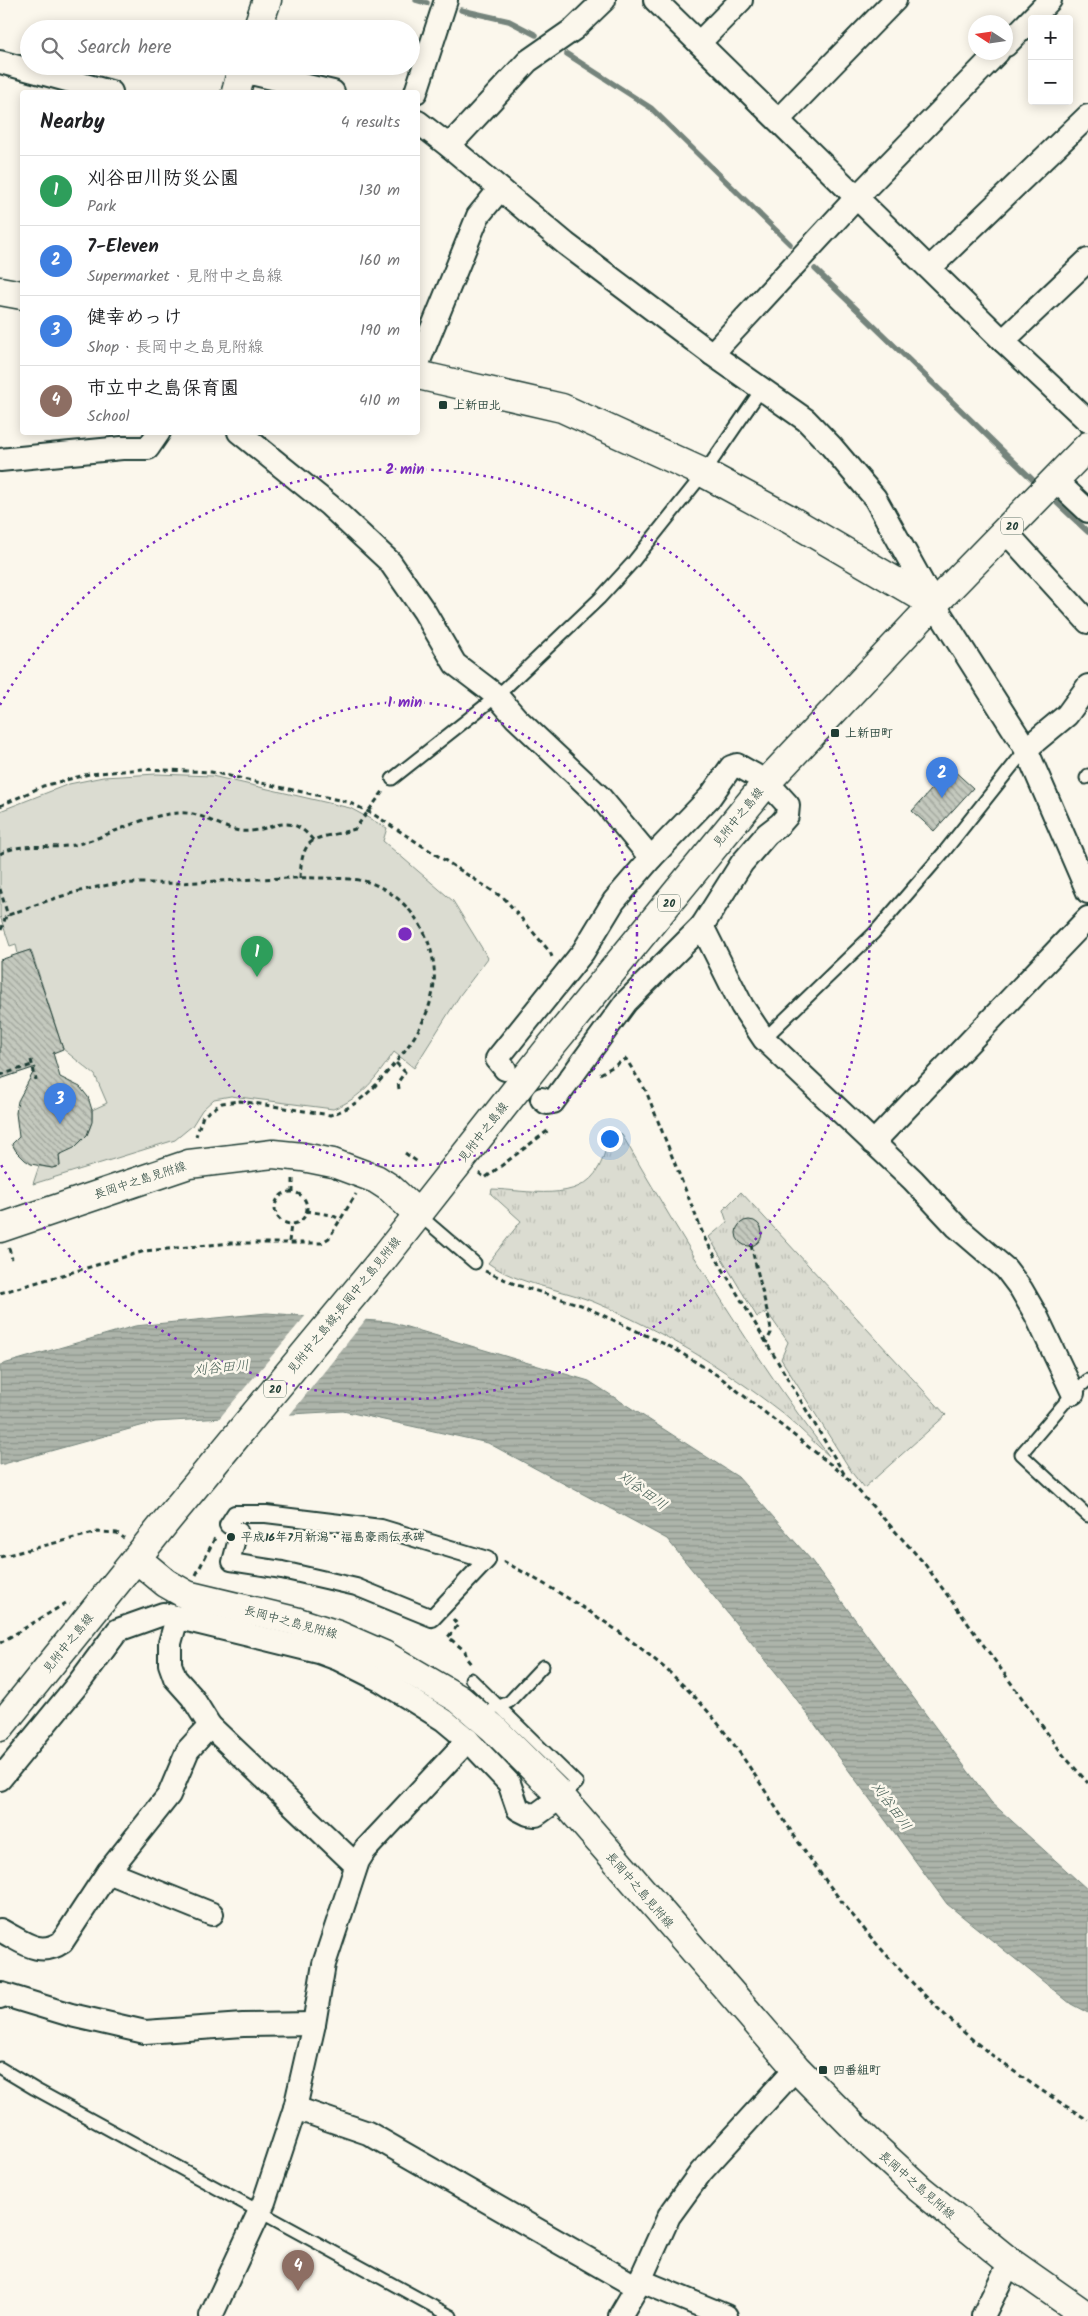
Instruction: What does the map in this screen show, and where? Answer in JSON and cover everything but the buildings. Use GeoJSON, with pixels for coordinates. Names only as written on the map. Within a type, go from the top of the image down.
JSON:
{"type":"FeatureCollection","features":[{"type":"Feature","properties":{"kind":"main road"},"geometry":{"type":"LineString","coordinates":[[260,20],[267,0]]}},
{"type":"Feature","properties":{"kind":"main road"},"geometry":{"type":"LineString","coordinates":[[0,291],[20,295]]}},
{"type":"Feature","properties":{"kind":"main road"},"geometry":{"type":"LineString","coordinates":[[420,375],[562,408],[704,473],[789,519],[934,604]]}},
{"type":"Feature","properties":{"kind":"main road","name":"見附中之島線"},"geometry":{"type":"LineString","coordinates":[[418,1214],[550,1047],[767,782],[934,604],[1088,446]]}},
{"type":"Feature","properties":{"kind":"main road","name":"長岡中之島見附線"},"geometry":{"type":"LineString","coordinates":[[4,1237],[189,1164],[273,1154],[303,1157],[332,1163],[363,1173],[390,1188],[418,1214]]}},
{"type":"Feature","properties":{"kind":"main road","name":"見附中之島線;長岡中之島見附線"},"geometry":{"type":"LineString","coordinates":[[131,1549],[168,1519],[418,1214]]}},
{"type":"Feature","properties":{"kind":"main road","name":"見附中之島線"},"geometry":{"type":"LineString","coordinates":[[0,1727],[131,1549]]}},
{"type":"Feature","properties":{"kind":"main road","name":"長岡中之島見附線"},"geometry":{"type":"LineString","coordinates":[[131,1549],[166,1582],[187,1595],[295,1621],[338,1635],[384,1655],[459,1699],[561,1797],[796,2068],[868,2141],[920,2190],[1010,2262],[1087,2316]]}},
{"type":"Feature","properties":{"kind":"street"},"geometry":{"type":"LineString","coordinates":[[417,90],[446,0]]}},
{"type":"Feature","properties":{"kind":"street"},"geometry":{"type":"LineString","coordinates":[[448,146],[528,61],[574,28],[604,0]]}},
{"type":"Feature","properties":{"kind":"street"},"geometry":{"type":"LineString","coordinates":[[655,0],[1088,422]]}},
{"type":"Feature","properties":{"kind":"street"},"geometry":{"type":"LineString","coordinates":[[699,43],[741,0]]}},
{"type":"Feature","properties":{"kind":"street"},"geometry":{"type":"LineString","coordinates":[[778,120],[895,0]]}},
{"type":"Feature","properties":{"kind":"street"},"geometry":{"type":"LineString","coordinates":[[1013,38],[1050,0]]}},
{"type":"Feature","properties":{"kind":"street"},"geometry":{"type":"LineString","coordinates":[[712,354],[857,196],[990,60]]}},
{"type":"Feature","properties":{"kind":"street"},"geometry":{"type":"LineString","coordinates":[[0,62],[20,67]]}},
{"type":"Feature","properties":{"kind":"street"},"geometry":{"type":"LineString","coordinates":[[48,75],[104,90]]}},
{"type":"Feature","properties":{"kind":"street"},"geometry":{"type":"LineString","coordinates":[[240,77],[321,90]]}},
{"type":"Feature","properties":{"kind":"street"},"geometry":{"type":"LineString","coordinates":[[930,268],[1088,116]]}},
{"type":"Feature","properties":{"kind":"street"},"geometry":{"type":"LineString","coordinates":[[420,124],[566,244],[761,390],[806,420],[831,446],[875,498],[934,604],[1026,749],[1088,892]]}},
{"type":"Feature","properties":{"kind":"street"},"geometry":{"type":"LineString","coordinates":[[420,358],[478,216],[500,189]]}},
{"type":"Feature","properties":{"kind":"street"},"geometry":{"type":"LineString","coordinates":[[1003,341],[1088,260]]}},
{"type":"Feature","properties":{"kind":"street"},"geometry":{"type":"LineString","coordinates":[[0,460],[122,448],[148,448],[157,435]]}},
{"type":"Feature","properties":{"kind":"street"},"geometry":{"type":"LineString","coordinates":[[243,435],[329,505],[390,562],[424,611],[455,664],[497,696],[516,718],[600,797],[651,858]]}},
{"type":"Feature","properties":{"kind":"street"},"geometry":{"type":"LineString","coordinates":[[1055,480],[1088,512]]}},
{"type":"Feature","properties":{"kind":"street"},"geometry":{"type":"LineString","coordinates":[[1006,532],[1088,622]]}},
{"type":"Feature","properties":{"kind":"street"},"geometry":{"type":"LineString","coordinates":[[1026,749],[1067,715],[1088,686]]}},
{"type":"Feature","properties":{"kind":"street"},"geometry":{"type":"LineString","coordinates":[[505,1069],[497,1058],[583,952],[614,901],[651,858],[710,797],[731,766],[737,765],[744,768],[767,782],[788,805],[787,816],[767,834],[742,863],[723,889],[702,926],[626,1002],[553,1102],[547,1103],[542,1099]]}},
{"type":"Feature","properties":{"kind":"street"},"geometry":{"type":"LineString","coordinates":[[873,1143],[1088,918]]}},
{"type":"Feature","properties":{"kind":"street"},"geometry":{"type":"LineString","coordinates":[[702,926],[742,1006],[764,1039],[913,1180],[957,1227],[1006,1269],[1021,1289],[1080,1387]]}},
{"type":"Feature","properties":{"kind":"street"},"geometry":{"type":"LineString","coordinates":[[235,1514],[266,1514],[381,1528],[487,1560],[443,1607],[432,1618],[356,1587],[282,1570],[231,1562],[239,1531],[228,1526],[235,1514]]}},
{"type":"Feature","properties":{"kind":"street"},"geometry":{"type":"LineString","coordinates":[[0,1779],[37,1727],[118,1630],[163,1614],[255,1636],[338,1659],[380,1680],[444,1720],[483,1722]]}},
{"type":"Feature","properties":{"kind":"street"},"geometry":{"type":"LineString","coordinates":[[177,1618],[170,1644],[170,1664],[175,1678],[192,1698],[210,1726],[356,1865]]}},
{"type":"Feature","properties":{"kind":"street"},"geometry":{"type":"LineString","coordinates":[[483,1722],[518,1809],[528,1814],[536,1815],[561,1797]]}},
{"type":"Feature","properties":{"kind":"street"},"geometry":{"type":"LineString","coordinates":[[211,2316],[259,2212],[295,2108],[314,2024],[324,1964],[356,1865],[365,1850],[483,1722]]}},
{"type":"Feature","properties":{"kind":"street"},"geometry":{"type":"LineString","coordinates":[[0,1930],[34,1948],[44,1950],[54,1948],[62,1942],[108,1872],[169,1795],[188,1750],[210,1726]]}},
{"type":"Feature","properties":{"kind":"street"},"geometry":{"type":"LineString","coordinates":[[108,1872],[212,1914]]}},
{"type":"Feature","properties":{"kind":"street"},"geometry":{"type":"LineString","coordinates":[[0,1996],[2,1994],[71,2015],[145,2032],[244,2025],[314,2024]]}},
{"type":"Feature","properties":{"kind":"street"},"geometry":{"type":"LineString","coordinates":[[620,2316],[638,2284],[668,2216],[701,2172],[796,2068]]}},
{"type":"Feature","properties":{"kind":"street"},"geometry":{"type":"LineString","coordinates":[[295,2108],[368,2133],[638,2284],[726,2316]]}},
{"type":"Feature","properties":{"kind":"street"},"geometry":{"type":"LineString","coordinates":[[983,2316],[1010,2262]]}},
{"type":"Feature","properties":{"kind":"lane"},"geometry":{"type":"LineString","coordinates":[[392,778],[497,696],[600,598],[633,562],[704,473],[761,390]]}},
{"type":"Feature","properties":{"kind":"lane"},"geometry":{"type":"LineString","coordinates":[[764,1039],[874,933],[944,852],[1026,749]]}},
{"type":"Feature","properties":{"kind":"lane"},"geometry":{"type":"LineString","coordinates":[[418,1214],[475,1263]]}},
{"type":"Feature","properties":{"kind":"lane"},"geometry":{"type":"LineString","coordinates":[[1080,1387],[1021,1454],[1088,1516]]}},
{"type":"Feature","properties":{"kind":"lane"},"geometry":{"type":"LineString","coordinates":[[471,1680],[483,1722],[509,1702],[543,1666]]}},
{"type":"Feature","properties":{"kind":"lane"},"geometry":{"type":"LineString","coordinates":[[0,2068],[451,2316]]}},
{"type":"Feature","properties":{"kind":"path"},"geometry":{"type":"LineString","coordinates":[[0,806],[42,786],[88,774],[143,769],[211,772],[348,802],[369,812],[505,899],[550,952],[552,958],[547,965]]}},
{"type":"Feature","properties":{"kind":"path"},"geometry":{"type":"LineString","coordinates":[[300,878],[302,854],[307,845],[317,837],[355,829],[392,778]]}},
{"type":"Feature","properties":{"kind":"path"},"geometry":{"type":"LineString","coordinates":[[0,854],[11,848],[55,848],[76,844],[109,834],[154,816],[181,812],[200,816],[239,831],[285,824],[296,826],[304,830],[313,840]]}},
{"type":"Feature","properties":{"kind":"path"},"geometry":{"type":"LineString","coordinates":[[8,916],[104,886],[300,878],[357,879],[378,886],[398,899],[413,914],[422,929],[432,955],[434,990],[423,1021],[396,1063],[365,1098],[342,1111],[330,1115],[240,1101],[222,1103],[203,1116],[196,1136]]}},
{"type":"Feature","properties":{"kind":"path"},"geometry":{"type":"LineString","coordinates":[[0,889],[8,916],[1,930]]}},
{"type":"Feature","properties":{"kind":"path"},"geometry":{"type":"LineString","coordinates":[[594,1078],[626,1059],[646,1091],[705,1238],[846,1477]]}},
{"type":"Feature","properties":{"kind":"path"},"geometry":{"type":"LineString","coordinates":[[31,1060],[36,1080]]}},
{"type":"Feature","properties":{"kind":"path"},"geometry":{"type":"LineString","coordinates":[[396,1063],[405,1072],[398,1082],[399,1089]]}},
{"type":"Feature","properties":{"kind":"path"},"geometry":{"type":"LineString","coordinates":[[0,1075],[32,1065]]}},
{"type":"Feature","properties":{"kind":"path"},"geometry":{"type":"LineString","coordinates":[[476,1172],[486,1178],[550,1129]]}},
{"type":"Feature","properties":{"kind":"path"},"geometry":{"type":"LineString","coordinates":[[405,1153],[418,1163]]}},
{"type":"Feature","properties":{"kind":"path"},"geometry":{"type":"LineString","coordinates":[[293,1178],[293,1192]]}},
{"type":"Feature","properties":{"kind":"path"},"geometry":{"type":"LineString","coordinates":[[287,1192],[293,1192],[302,1197],[306,1211],[302,1219],[290,1224],[285,1223],[278,1217],[275,1207],[279,1198],[287,1192]]}},
{"type":"Feature","properties":{"kind":"path"},"geometry":{"type":"LineString","coordinates":[[0,1293],[145,1251],[230,1243],[322,1243],[329,1238],[357,1194]]}},
{"type":"Feature","properties":{"kind":"path"},"geometry":{"type":"LineString","coordinates":[[306,1211],[332,1215],[341,1220]]}},
{"type":"Feature","properties":{"kind":"path"},"geometry":{"type":"LineString","coordinates":[[289,1242],[290,1224]]}},
{"type":"Feature","properties":{"kind":"path"},"geometry":{"type":"LineString","coordinates":[[4,1237],[12,1259]]}},
{"type":"Feature","properties":{"kind":"path"},"geometry":{"type":"LineString","coordinates":[[751,1245],[761,1293],[770,1323],[771,1333],[766,1343]]}},
{"type":"Feature","properties":{"kind":"path"},"geometry":{"type":"LineString","coordinates":[[475,1263],[483,1270],[499,1278],[581,1305],[673,1348],[720,1377],[846,1477],[924,1563],[1064,1756],[1088,1783]]}},
{"type":"Feature","properties":{"kind":"path"},"geometry":{"type":"LineString","coordinates":[[200,1568],[221,1528]]}},
{"type":"Feature","properties":{"kind":"path"},"geometry":{"type":"LineString","coordinates":[[0,1557],[98,1532],[117,1533],[131,1549]]}},
{"type":"Feature","properties":{"kind":"path"},"geometry":{"type":"LineString","coordinates":[[502,1560],[566,1595],[641,1648],[692,1693],[722,1730],[814,1864],[869,1934],[920,1991],[959,2028],[1007,2067],[1088,2120]]}},
{"type":"Feature","properties":{"kind":"path"},"geometry":{"type":"LineString","coordinates":[[0,1643],[66,1603],[73,1605]]}},
{"type":"Feature","properties":{"kind":"path"},"geometry":{"type":"LineString","coordinates":[[443,1607],[458,1625],[448,1637],[465,1651]]}},
{"type":"Feature","properties":{"kind":"green space"},"geometry":{"type":"Polygon","coordinates":[[[157,774],[212,776],[350,808],[387,828],[383,841],[453,901],[488,958],[460,995],[414,1068],[394,1052],[361,1093],[333,1109],[231,1096],[214,1099],[202,1110],[192,1126],[175,1140],[33,1184],[39,1166],[52,1168],[60,1166],[59,1154],[67,1151],[84,1138],[91,1126],[92,1110],[107,1103],[95,1075],[63,1049],[31,950],[18,954],[16,944],[10,946],[0,916],[0,811],[69,784],[103,777],[157,774]]]}},
{"type":"Feature","properties":{"kind":"green space"},"geometry":{"type":"Polygon","coordinates":[[[621,1133],[720,1298],[773,1378],[829,1456],[781,1412],[737,1380],[691,1351],[643,1325],[594,1302],[526,1281],[488,1263],[521,1221],[491,1194],[492,1189],[551,1192],[579,1186],[591,1179],[599,1167],[608,1145],[621,1133]]]}},
{"type":"Feature","properties":{"kind":"green space"},"geometry":{"type":"Polygon","coordinates":[[[741,1192],[946,1415],[864,1488],[853,1474],[781,1359],[788,1342],[767,1312],[757,1317],[709,1237],[727,1222],[723,1210],[741,1192]]]}},
{"type":"Feature","properties":{"kind":"water","name":"刈谷田川"},"geometry":{"type":"Polygon","coordinates":[[[267,1313],[390,1322],[589,1381],[738,1477],[811,1560],[991,1802],[1088,1890],[1088,2013],[1071,2004],[947,1904],[786,1685],[667,1539],[488,1443],[343,1411],[155,1422],[0,1465],[0,1365],[135,1326],[267,1313]]]}},
{"type":"Feature","properties":{"kind":"pier"},"geometry":{"type":"Polygon","coordinates":[[[307,1314],[367,1318],[288,1417],[217,1421],[307,1314]]]}},
{"type":"Feature","properties":{"kind":"waterway"},"geometry":{"type":"LineString","coordinates":[[416,0],[427,3]]}},
{"type":"Feature","properties":{"kind":"waterway"},"geometry":{"type":"LineString","coordinates":[[461,10],[509,21],[536,35]]}},
{"type":"Feature","properties":{"kind":"waterway"},"geometry":{"type":"LineString","coordinates":[[567,54],[651,108],[790,244]]}},
{"type":"Feature","properties":{"kind":"waterway"},"geometry":{"type":"LineString","coordinates":[[815,269],[1032,479]]}},
{"type":"Feature","properties":{"kind":"waterway"},"geometry":{"type":"LineString","coordinates":[[1057,503],[1088,532]]}},
{"type":"Feature","properties":{"kind":"place","name":"上新田北"},"geometry":{"type":"Point","coordinates":[443,405]}},
{"type":"Feature","properties":{"kind":"place","name":"上新田町"},"geometry":{"type":"Point","coordinates":[835,733]}},
{"type":"Feature","properties":{"kind":"place","name":"7-Eleven"},"geometry":{"type":"Point","coordinates":[942,798]}},
{"type":"Feature","properties":{"kind":"place","name":"刈谷田川防災公園"},"geometry":{"type":"Point","coordinates":[257,977]}},
{"type":"Feature","properties":{"kind":"place","name":"健幸めっけ"},"geometry":{"type":"Point","coordinates":[60,1124]}},
{"type":"Feature","properties":{"kind":"place","name":"平成16年7月新潟・福島豪雨伝承碑"},"geometry":{"type":"Point","coordinates":[231,1537]}},
{"type":"Feature","properties":{"kind":"place","name":"四番組町"},"geometry":{"type":"Point","coordinates":[823,2070]}},
{"type":"Feature","properties":{"kind":"place","name":"市立中之島保育園"},"geometry":{"type":"Point","coordinates":[298,2291]}}]}
